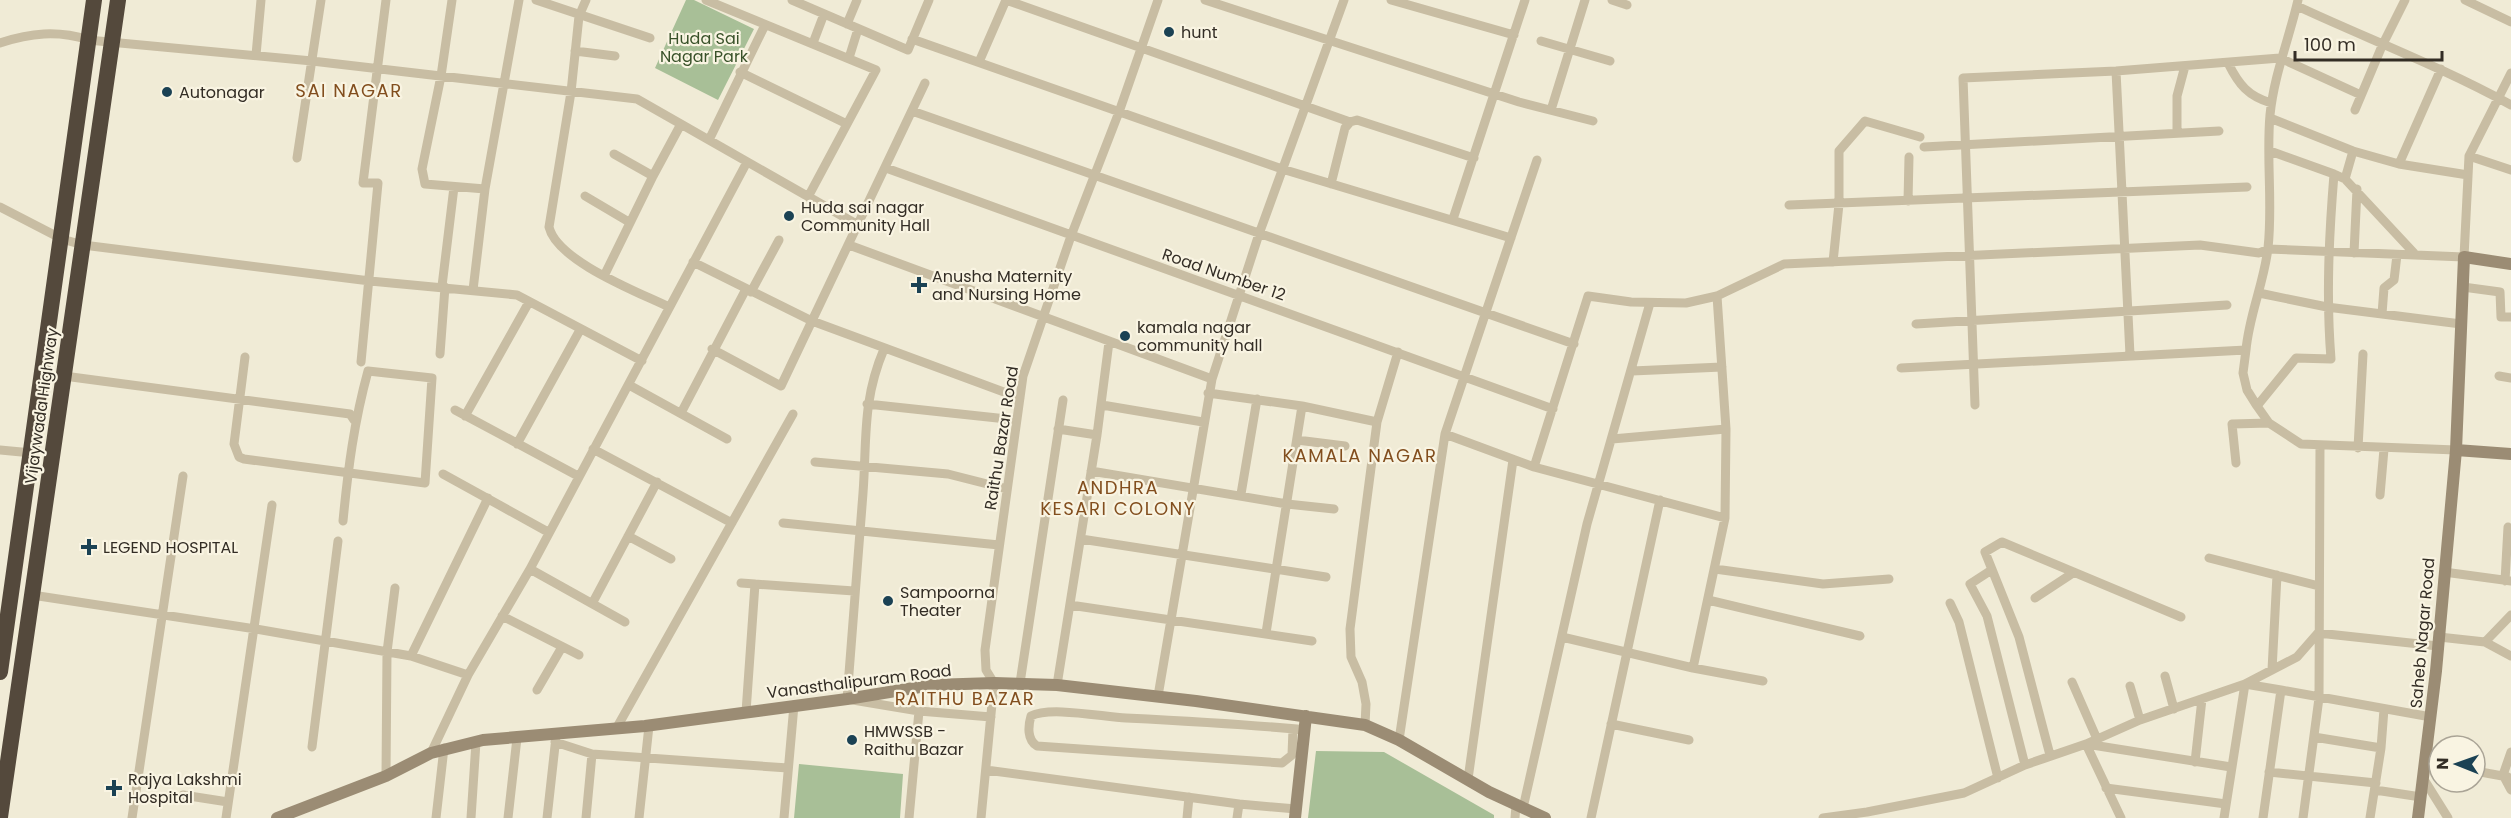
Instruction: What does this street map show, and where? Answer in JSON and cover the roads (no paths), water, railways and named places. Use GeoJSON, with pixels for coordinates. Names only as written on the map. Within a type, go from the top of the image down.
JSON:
{"type":"FeatureCollection","features":[{"type":"Feature","properties":{"kind":"highway","name":"Vijaywada Highway"},"geometry":{"type":"LineString","coordinates":[[0,672],[94,0]]}},
{"type":"Feature","properties":{"kind":"highway","name":"Vijaywada Highway"},"geometry":{"type":"LineString","coordinates":[[0,817],[118,0]]}},
{"type":"Feature","properties":{"kind":"street"},"geometry":{"type":"LineString","coordinates":[[256,55],[261,0]]}},
{"type":"Feature","properties":{"kind":"street"},"geometry":{"type":"LineString","coordinates":[[297,158],[321,0]]}},
{"type":"Feature","properties":{"kind":"street"},"geometry":{"type":"LineString","coordinates":[[361,362],[378,183],[363,183],[386,0]]}},
{"type":"Feature","properties":{"kind":"street"},"geometry":{"type":"LineString","coordinates":[[452,0],[441,76],[422,169],[425,184],[485,189]]}},
{"type":"Feature","properties":{"kind":"street"},"geometry":{"type":"LineString","coordinates":[[473,290],[485,189],[502,84],[519,0]]}},
{"type":"Feature","properties":{"kind":"street"},"geometry":{"type":"LineString","coordinates":[[536,0],[650,38]]}},
{"type":"Feature","properties":{"kind":"street"},"geometry":{"type":"LineString","coordinates":[[586,0],[579,16],[571,92],[549,227],[551,236],[558,246],[604,276],[669,307]]}},
{"type":"Feature","properties":{"kind":"street"},"geometry":{"type":"LineString","coordinates":[[706,0],[876,70],[808,197]]}},
{"type":"Feature","properties":{"kind":"street"},"geometry":{"type":"LineString","coordinates":[[792,0],[908,50],[929,0]]}},
{"type":"Feature","properties":{"kind":"street"},"geometry":{"type":"LineString","coordinates":[[847,24],[857,0]]}},
{"type":"Feature","properties":{"kind":"street"},"geometry":{"type":"LineString","coordinates":[[979,62],[1006,0],[1350,122]]}},
{"type":"Feature","properties":{"kind":"street","name":"Raithu Bazar Road"},"geometry":{"type":"LineString","coordinates":[[994,683],[986,670],[985,650],[1023,375],[1071,236],[1119,112],[1158,0]]}},
{"type":"Feature","properties":{"kind":"street"},"geometry":{"type":"LineString","coordinates":[[1204,0],[1495,94],[1593,121]]}},
{"type":"Feature","properties":{"kind":"street"},"geometry":{"type":"LineString","coordinates":[[1158,696],[1184,556],[1208,393],[1259,234],[1344,0]]}},
{"type":"Feature","properties":{"kind":"street"},"geometry":{"type":"LineString","coordinates":[[1391,0],[1514,35]]}},
{"type":"Feature","properties":{"kind":"street"},"geometry":{"type":"LineString","coordinates":[[1453,219],[1525,0]]}},
{"type":"Feature","properties":{"kind":"street"},"geometry":{"type":"LineString","coordinates":[[1551,110],[1585,0]]}},
{"type":"Feature","properties":{"kind":"street"},"geometry":{"type":"LineString","coordinates":[[1612,0],[1627,5]]}},
{"type":"Feature","properties":{"kind":"street"},"geometry":{"type":"LineString","coordinates":[[2355,110],[2382,46],[2405,0]]}},
{"type":"Feature","properties":{"kind":"street"},"geometry":{"type":"LineString","coordinates":[[2471,1],[2511,22]]}},
{"type":"Feature","properties":{"kind":"street"},"geometry":{"type":"LineString","coordinates":[[2511,105],[2441,69],[2382,46],[2297,3],[2280,58],[2271,103],[2268,249],[2259,293],[2248,326],[2243,374],[2247,390],[2269,423],[2301,444],[2511,454]]}},
{"type":"Feature","properties":{"kind":"street"},"geometry":{"type":"LineString","coordinates":[[813,43],[824,14]]}},
{"type":"Feature","properties":{"kind":"street"},"geometry":{"type":"LineString","coordinates":[[709,140],[740,72],[765,25]]}},
{"type":"Feature","properties":{"kind":"street"},"geometry":{"type":"LineString","coordinates":[[849,58],[858,29]]}},
{"type":"Feature","properties":{"kind":"street"},"geometry":{"type":"LineString","coordinates":[[0,43],[28,34],[70,34],[88,40],[378,68],[637,99],[858,225]]}},
{"type":"Feature","properties":{"kind":"street"},"geometry":{"type":"LineString","coordinates":[[912,39],[1282,169],[1511,237]]}},
{"type":"Feature","properties":{"kind":"street"},"geometry":{"type":"LineString","coordinates":[[1541,41],[1610,61]]}},
{"type":"Feature","properties":{"kind":"street"},"geometry":{"type":"LineString","coordinates":[[575,51],[615,56]]}},
{"type":"Feature","properties":{"kind":"street"},"geometry":{"type":"LineString","coordinates":[[1975,405],[1963,78],[2116,71],[2280,58],[2361,95]]}},
{"type":"Feature","properties":{"kind":"street"},"geometry":{"type":"LineString","coordinates":[[2228,63],[2240,85],[2254,98],[2271,103]]}},
{"type":"Feature","properties":{"kind":"street"},"geometry":{"type":"LineString","coordinates":[[2177,132],[2177,96],[2185,66]]}},
{"type":"Feature","properties":{"kind":"street"},"geometry":{"type":"LineString","coordinates":[[2399,164],[2441,69]]}},
{"type":"Feature","properties":{"kind":"street"},"geometry":{"type":"LineString","coordinates":[[2116,71],[2130,355]]}},
{"type":"Feature","properties":{"kind":"street"},"geometry":{"type":"LineString","coordinates":[[740,72],[847,124]]}},
{"type":"Feature","properties":{"kind":"street"},"geometry":{"type":"LineString","coordinates":[[2464,257],[2469,156],[2511,73]]}},
{"type":"Feature","properties":{"kind":"street"},"geometry":{"type":"LineString","coordinates":[[712,349],[781,386],[925,83]]}},
{"type":"Feature","properties":{"kind":"street"},"geometry":{"type":"LineString","coordinates":[[912,111],[1574,344]]}},
{"type":"Feature","properties":{"kind":"street"},"geometry":{"type":"LineString","coordinates":[[2270,118],[2353,151],[2399,164],[2468,175]]}},
{"type":"Feature","properties":{"kind":"street"},"geometry":{"type":"LineString","coordinates":[[1331,184],[1345,128],[1350,122],[1357,120],[1474,158]]}},
{"type":"Feature","properties":{"kind":"street"},"geometry":{"type":"LineString","coordinates":[[1833,262],[1839,204],[1839,151],[1865,120],[1920,137]]}},
{"type":"Feature","properties":{"kind":"street"},"geometry":{"type":"LineString","coordinates":[[604,276],[629,222],[681,124]]}},
{"type":"Feature","properties":{"kind":"street"},"geometry":{"type":"LineString","coordinates":[[1924,147],[2219,131]]}},
{"type":"Feature","properties":{"kind":"street"},"geometry":{"type":"LineString","coordinates":[[2270,151],[2345,179],[2357,189],[2414,253]]}},
{"type":"Feature","properties":{"kind":"street"},"geometry":{"type":"LineString","coordinates":[[2345,179],[2353,151]]}},
{"type":"Feature","properties":{"kind":"street"},"geometry":{"type":"LineString","coordinates":[[614,154],[653,176]]}},
{"type":"Feature","properties":{"kind":"street"},"geometry":{"type":"LineString","coordinates":[[2469,156],[2511,170]]}},
{"type":"Feature","properties":{"kind":"street"},"geometry":{"type":"LineString","coordinates":[[1908,201],[1909,157]]}},
{"type":"Feature","properties":{"kind":"street"},"geometry":{"type":"LineString","coordinates":[[1399,740],[1445,434],[1537,160]]}},
{"type":"Feature","properties":{"kind":"street"},"geometry":{"type":"LineString","coordinates":[[431,753],[468,675],[530,569],[747,162]]}},
{"type":"Feature","properties":{"kind":"street","name":"Road Number 12"},"geometry":{"type":"LineString","coordinates":[[886,168],[1553,409]]}},
{"type":"Feature","properties":{"kind":"street"},"geometry":{"type":"LineString","coordinates":[[2257,406],[2296,358],[2331,358],[2327,307],[2328,251],[2334,174]]}},
{"type":"Feature","properties":{"kind":"street"},"geometry":{"type":"LineString","coordinates":[[440,354],[454,187]]}},
{"type":"Feature","properties":{"kind":"street"},"geometry":{"type":"LineString","coordinates":[[1789,205],[2247,187]]}},
{"type":"Feature","properties":{"kind":"street"},"geometry":{"type":"LineString","coordinates":[[2354,254],[2357,189]]}},
{"type":"Feature","properties":{"kind":"street"},"geometry":{"type":"LineString","coordinates":[[585,196],[629,222]]}},
{"type":"Feature","properties":{"kind":"street"},"geometry":{"type":"LineString","coordinates":[[0,207],[62,239],[83,245],[370,281],[444,286],[517,295],[642,361]]}},
{"type":"Feature","properties":{"kind":"street"},"geometry":{"type":"LineString","coordinates":[[681,413],[712,349],[779,240]]}},
{"type":"Feature","properties":{"kind":"street"},"geometry":{"type":"LineString","coordinates":[[849,245],[1212,379]]}},
{"type":"Feature","properties":{"kind":"street"},"geometry":{"type":"LineString","coordinates":[[1534,467],[1588,296],[1650,303],[1686,303],[1717,296],[1784,264],[2200,245],[2259,253],[2268,249],[2354,254],[2414,253],[2511,264]]}},
{"type":"Feature","properties":{"kind":"street"},"geometry":{"type":"LineString","coordinates":[[2382,314],[2384,288],[2394,280],[2397,255]]}},
{"type":"Feature","properties":{"kind":"street","name":"Saheb Nagar Road"},"geometry":{"type":"LineString","coordinates":[[2418,818],[2431,717],[2456,450],[2464,257]]}},
{"type":"Feature","properties":{"kind":"street"},"geometry":{"type":"LineString","coordinates":[[693,262],[812,321],[1020,399]]}},
{"type":"Feature","properties":{"kind":"street"},"geometry":{"type":"LineString","coordinates":[[2463,286],[2500,292],[2501,317],[2511,317]]}},
{"type":"Feature","properties":{"kind":"street"},"geometry":{"type":"LineString","coordinates":[[2259,293],[2327,307],[2462,324]]}},
{"type":"Feature","properties":{"kind":"street"},"geometry":{"type":"LineString","coordinates":[[1693,668],[1725,518],[1726,429],[1717,296]]}},
{"type":"Feature","properties":{"kind":"street"},"geometry":{"type":"LineString","coordinates":[[465,416],[529,302]]}},
{"type":"Feature","properties":{"kind":"street"},"geometry":{"type":"LineString","coordinates":[[1518,810],[1598,485],[1650,303]]}},
{"type":"Feature","properties":{"kind":"street"},"geometry":{"type":"LineString","coordinates":[[1916,324],[2227,304]]}},
{"type":"Feature","properties":{"kind":"street"},"geometry":{"type":"LineString","coordinates":[[518,444],[580,330]]}},
{"type":"Feature","properties":{"kind":"street"},"geometry":{"type":"LineString","coordinates":[[1057,686],[1102,405],[1109,342]]}},
{"type":"Feature","properties":{"kind":"street"},"geometry":{"type":"LineString","coordinates":[[884,349],[872,377],[867,404],[865,466],[847,699],[919,711],[991,717]]}},
{"type":"Feature","properties":{"kind":"street"},"geometry":{"type":"LineString","coordinates":[[1901,368],[2246,350]]}},
{"type":"Feature","properties":{"kind":"street"},"geometry":{"type":"LineString","coordinates":[[1365,725],[1366,704],[1362,682],[1351,657],[1350,629],[1377,422],[1398,352]]}},
{"type":"Feature","properties":{"kind":"street"},"geometry":{"type":"LineString","coordinates":[[2358,448],[2363,354]]}},
{"type":"Feature","properties":{"kind":"street"},"geometry":{"type":"LineString","coordinates":[[245,357],[234,444],[239,457],[348,473],[425,483],[432,378],[368,371],[354,420],[348,473],[343,520]]}},
{"type":"Feature","properties":{"kind":"street"},"geometry":{"type":"LineString","coordinates":[[1632,371],[1722,367]]}},
{"type":"Feature","properties":{"kind":"street"},"geometry":{"type":"LineString","coordinates":[[64,376],[350,414],[354,420]]}},
{"type":"Feature","properties":{"kind":"street"},"geometry":{"type":"LineString","coordinates":[[2499,376],[2511,378]]}},
{"type":"Feature","properties":{"kind":"street"},"geometry":{"type":"LineString","coordinates":[[629,385],[727,439]]}},
{"type":"Feature","properties":{"kind":"street"},"geometry":{"type":"LineString","coordinates":[[1208,393],[1302,406],[1377,422]]}},
{"type":"Feature","properties":{"kind":"street"},"geometry":{"type":"LineString","coordinates":[[1241,495],[1257,399]]}},
{"type":"Feature","properties":{"kind":"street"},"geometry":{"type":"LineString","coordinates":[[1020,683],[1063,400]]}},
{"type":"Feature","properties":{"kind":"street"},"geometry":{"type":"LineString","coordinates":[[867,404],[1017,420]]}},
{"type":"Feature","properties":{"kind":"street"},"geometry":{"type":"LineString","coordinates":[[1102,405],[1203,422]]}},
{"type":"Feature","properties":{"kind":"street"},"geometry":{"type":"LineString","coordinates":[[1266,633],[1302,406]]}},
{"type":"Feature","properties":{"kind":"street"},"geometry":{"type":"LineString","coordinates":[[455,410],[578,476]]}},
{"type":"Feature","properties":{"kind":"street"},"geometry":{"type":"LineString","coordinates":[[616,729],[793,414]]}},
{"type":"Feature","properties":{"kind":"street"},"geometry":{"type":"LineString","coordinates":[[2236,464],[2232,424],[2269,423]]}},
{"type":"Feature","properties":{"kind":"street"},"geometry":{"type":"LineString","coordinates":[[1058,429],[1097,435]]}},
{"type":"Feature","properties":{"kind":"street"},"geometry":{"type":"LineString","coordinates":[[1612,439],[1726,429]]}},
{"type":"Feature","properties":{"kind":"street"},"geometry":{"type":"LineString","coordinates":[[1445,434],[1534,467],[1725,518]]}},
{"type":"Feature","properties":{"kind":"street"},"geometry":{"type":"LineString","coordinates":[[1297,440],[1345,446]]}},
{"type":"Feature","properties":{"kind":"street"},"geometry":{"type":"LineString","coordinates":[[2303,818],[2319,698],[2320,445]]}},
{"type":"Feature","properties":{"kind":"street"},"geometry":{"type":"LineString","coordinates":[[593,449],[732,523]]}},
{"type":"Feature","properties":{"kind":"street"},"geometry":{"type":"LineString","coordinates":[[2380,495],[2384,449]]}},
{"type":"Feature","properties":{"kind":"street"},"geometry":{"type":"LineString","coordinates":[[0,450],[32,453]]}},
{"type":"Feature","properties":{"kind":"street"},"geometry":{"type":"LineString","coordinates":[[1468,779],[1513,460]]}},
{"type":"Feature","properties":{"kind":"street"},"geometry":{"type":"LineString","coordinates":[[815,462],[948,474],[1007,489]]}},
{"type":"Feature","properties":{"kind":"street"},"geometry":{"type":"LineString","coordinates":[[1091,471],[1287,504],[1334,509]]}},
{"type":"Feature","properties":{"kind":"street"},"geometry":{"type":"LineString","coordinates":[[443,474],[548,532]]}},
{"type":"Feature","properties":{"kind":"street"},"geometry":{"type":"LineString","coordinates":[[132,818],[183,476]]}},
{"type":"Feature","properties":{"kind":"street"},"geometry":{"type":"LineString","coordinates":[[593,602],[657,482]]}},
{"type":"Feature","properties":{"kind":"street"},"geometry":{"type":"LineString","coordinates":[[411,656],[488,498]]}},
{"type":"Feature","properties":{"kind":"street"},"geometry":{"type":"LineString","coordinates":[[1590,818],[1660,500]]}},
{"type":"Feature","properties":{"kind":"street"},"geometry":{"type":"LineString","coordinates":[[226,818],[256,628],[272,506]]}},
{"type":"Feature","properties":{"kind":"street"},"geometry":{"type":"LineString","coordinates":[[783,524],[999,545]]}},
{"type":"Feature","properties":{"kind":"street"},"geometry":{"type":"LineString","coordinates":[[2444,572],[2508,581],[2508,527]]}},
{"type":"Feature","properties":{"kind":"street"},"geometry":{"type":"LineString","coordinates":[[628,536],[671,560]]}},
{"type":"Feature","properties":{"kind":"street"},"geometry":{"type":"LineString","coordinates":[[1081,539],[1326,577]]}},
{"type":"Feature","properties":{"kind":"street"},"geometry":{"type":"LineString","coordinates":[[312,747],[338,541]]}},
{"type":"Feature","properties":{"kind":"street"},"geometry":{"type":"LineString","coordinates":[[2050,755],[2019,637],[1990,571],[1985,552],[2002,542],[2181,617]]}},
{"type":"Feature","properties":{"kind":"street"},"geometry":{"type":"LineString","coordinates":[[2209,558],[2319,586]]}},
{"type":"Feature","properties":{"kind":"street"},"geometry":{"type":"LineString","coordinates":[[530,569],[593,602],[625,622]]}},
{"type":"Feature","properties":{"kind":"street"},"geometry":{"type":"LineString","coordinates":[[1715,569],[1823,584],[1889,579]]}},
{"type":"Feature","properties":{"kind":"street"},"geometry":{"type":"LineString","coordinates":[[1990,571],[1970,584],[1987,616],[2025,765]]}},
{"type":"Feature","properties":{"kind":"street"},"geometry":{"type":"LineString","coordinates":[[2035,598],[2073,573]]}},
{"type":"Feature","properties":{"kind":"street"},"geometry":{"type":"LineString","coordinates":[[2272,670],[2277,575]]}},
{"type":"Feature","properties":{"kind":"street"},"geometry":{"type":"LineString","coordinates":[[741,583],[854,591]]}},
{"type":"Feature","properties":{"kind":"street"},"geometry":{"type":"LineString","coordinates":[[746,712],[755,584]]}},
{"type":"Feature","properties":{"kind":"street"},"geometry":{"type":"LineString","coordinates":[[386,776],[387,652],[395,588]]}},
{"type":"Feature","properties":{"kind":"street"},"geometry":{"type":"LineString","coordinates":[[32,595],[256,628],[411,656],[468,675]]}},
{"type":"Feature","properties":{"kind":"street"},"geometry":{"type":"LineString","coordinates":[[1708,600],[1860,636]]}},
{"type":"Feature","properties":{"kind":"street"},"geometry":{"type":"LineString","coordinates":[[1950,603],[1959,622],[1998,778]]}},
{"type":"Feature","properties":{"kind":"street"},"geometry":{"type":"LineString","coordinates":[[1070,605],[1312,641]]}},
{"type":"Feature","properties":{"kind":"street"},"geometry":{"type":"LineString","coordinates":[[2485,642],[2511,615]]}},
{"type":"Feature","properties":{"kind":"street"},"geometry":{"type":"LineString","coordinates":[[502,616],[579,655]]}},
{"type":"Feature","properties":{"kind":"street"},"geometry":{"type":"LineString","coordinates":[[2318,633],[2485,642],[2511,656]]}},
{"type":"Feature","properties":{"kind":"street"},"geometry":{"type":"LineString","coordinates":[[1823,818],[1954,795],[2050,755],[2086,744],[2140,720],[2244,684],[2297,657],[2318,633]]}},
{"type":"Feature","properties":{"kind":"street"},"geometry":{"type":"LineString","coordinates":[[1562,637],[1693,668],[1763,681]]}},
{"type":"Feature","properties":{"kind":"street"},"geometry":{"type":"LineString","coordinates":[[537,690],[562,647]]}},
{"type":"Feature","properties":{"kind":"street"},"geometry":{"type":"LineString","coordinates":[[2165,676],[2174,709]]}},
{"type":"Feature","properties":{"kind":"street"},"geometry":{"type":"LineString","coordinates":[[2072,682],[2097,739]]}},
{"type":"Feature","properties":{"kind":"street"},"geometry":{"type":"LineString","coordinates":[[981,818],[994,683]]}},
{"type":"Feature","properties":{"kind":"street","name":"Vanasthalipuram Road"},"geometry":{"type":"LineString","coordinates":[[277,818],[386,776],[444,748],[476,742],[517,738],[556,738],[847,699],[932,685],[1020,683],[1158,696],[1365,725],[1399,740],[1518,810],[1545,818]]}},
{"type":"Feature","properties":{"kind":"street"},"geometry":{"type":"LineString","coordinates":[[2244,684],[2431,717]]}},
{"type":"Feature","properties":{"kind":"street"},"geometry":{"type":"LineString","coordinates":[[2224,818],[2244,684]]}},
{"type":"Feature","properties":{"kind":"street"},"geometry":{"type":"LineString","coordinates":[[2130,686],[2140,720]]}},
{"type":"Feature","properties":{"kind":"street"},"geometry":{"type":"LineString","coordinates":[[2263,818],[2281,690]]}},
{"type":"Feature","properties":{"kind":"street"},"geometry":{"type":"LineString","coordinates":[[2194,762],[2202,699]]}},
{"type":"Feature","properties":{"kind":"street"},"geometry":{"type":"LineString","coordinates":[[784,818],[794,705]]}},
{"type":"Feature","properties":{"kind":"street"},"geometry":{"type":"LineString","coordinates":[[2370,818],[2381,748],[2384,709]]}},
{"type":"Feature","properties":{"kind":"street"},"geometry":{"type":"LineString","coordinates":[[909,818],[919,711]]}},
{"type":"Feature","properties":{"kind":"street"},"geometry":{"type":"LineString","coordinates":[[1299,730],[1052,713],[1034,715],[1029,728],[1031,740],[1037,746],[1282,763],[1292,754],[1306,716]]}},
{"type":"Feature","properties":{"kind":"street"},"geometry":{"type":"LineString","coordinates":[[1611,724],[1689,740]]}},
{"type":"Feature","properties":{"kind":"street"},"geometry":{"type":"LineString","coordinates":[[639,818],[649,726]]}},
{"type":"Feature","properties":{"kind":"street"},"geometry":{"type":"LineString","coordinates":[[986,770],[1296,813],[1299,730]]}},
{"type":"Feature","properties":{"kind":"street"},"geometry":{"type":"LineString","coordinates":[[2314,736],[2381,748]]}},
{"type":"Feature","properties":{"kind":"street"},"geometry":{"type":"LineString","coordinates":[[508,818],[517,738]]}},
{"type":"Feature","properties":{"kind":"street"},"geometry":{"type":"LineString","coordinates":[[548,818],[556,738],[592,754],[788,768]]}},
{"type":"Feature","properties":{"kind":"street"},"geometry":{"type":"LineString","coordinates":[[471,818],[476,742]]}},
{"type":"Feature","properties":{"kind":"street"},"geometry":{"type":"LineString","coordinates":[[2086,744],[2231,767]]}},
{"type":"Feature","properties":{"kind":"street"},"geometry":{"type":"LineString","coordinates":[[2086,744],[2121,818]]}},
{"type":"Feature","properties":{"kind":"street"},"geometry":{"type":"LineString","coordinates":[[438,818],[444,748]]}},
{"type":"Feature","properties":{"kind":"street"},"geometry":{"type":"LineString","coordinates":[[2511,752],[2507,777],[2511,790]]}},
{"type":"Feature","properties":{"kind":"street"},"geometry":{"type":"LineString","coordinates":[[586,818],[592,754]]}},
{"type":"Feature","properties":{"kind":"street"},"geometry":{"type":"LineString","coordinates":[[2269,772],[2375,786],[2421,797]]}},
{"type":"Feature","properties":{"kind":"street"},"geometry":{"type":"LineString","coordinates":[[2487,773],[2507,777]]}},
{"type":"Feature","properties":{"kind":"street"},"geometry":{"type":"LineString","coordinates":[[2424,778],[2448,818]]}},
{"type":"Feature","properties":{"kind":"street"},"geometry":{"type":"LineString","coordinates":[[2106,788],[2226,804]]}},
{"type":"Feature","properties":{"kind":"street"},"geometry":{"type":"LineString","coordinates":[[183,795],[228,802]]}},
{"type":"Feature","properties":{"kind":"street"},"geometry":{"type":"LineString","coordinates":[[1187,818],[1189,797]]}},
{"type":"Feature","properties":{"kind":"street"},"geometry":{"type":"LineString","coordinates":[[1237,818],[1239,804]]}},
{"type":"Feature","properties":{"kind":"place","name":"hunt"},"geometry":{"type":"Point","coordinates":[1169,32]}},
{"type":"Feature","properties":{"kind":"place","name":"Autonagar"},"geometry":{"type":"Point","coordinates":[167,92]}},
{"type":"Feature","properties":{"kind":"place","name":"Huda sai nagar Community Hall"},"geometry":{"type":"Point","coordinates":[789,216]}},
{"type":"Feature","properties":{"kind":"place","name":"Anusha Maternity and Nursing Home"},"geometry":{"type":"Point","coordinates":[919,285]}},
{"type":"Feature","properties":{"kind":"place","name":"kamala nagar community hall"},"geometry":{"type":"Point","coordinates":[1125,336]}},
{"type":"Feature","properties":{"kind":"place","name":"LEGEND HOSPITAL"},"geometry":{"type":"Point","coordinates":[89,547]}},
{"type":"Feature","properties":{"kind":"place","name":"Sampoorna Theater"},"geometry":{"type":"Point","coordinates":[888,601]}},
{"type":"Feature","properties":{"kind":"place","name":"HMWSSB - Raithu Bazar"},"geometry":{"type":"Point","coordinates":[852,740]}},
{"type":"Feature","properties":{"kind":"place","name":"Rajya Lakshmi Hospital"},"geometry":{"type":"Point","coordinates":[114,788]}},
{"type":"Feature","properties":{"kind":"district","name":"SAI NAGAR"},"geometry":{"type":"Point","coordinates":[349,91]}},
{"type":"Feature","properties":{"kind":"district","name":"KAMALA NAGAR"},"geometry":{"type":"Point","coordinates":[1360,456]}},
{"type":"Feature","properties":{"kind":"district","name":"ANDHRA KESARI COLONY"},"geometry":{"type":"Point","coordinates":[1118,498]}},
{"type":"Feature","properties":{"kind":"district","name":"RAITHU BAZAR"},"geometry":{"type":"Point","coordinates":[965,699]}},
{"type":"Feature","properties":{"kind":"park label","name":"Huda Sai Nagar Park"},"geometry":{"type":"Point","coordinates":[704,47]}}]}
